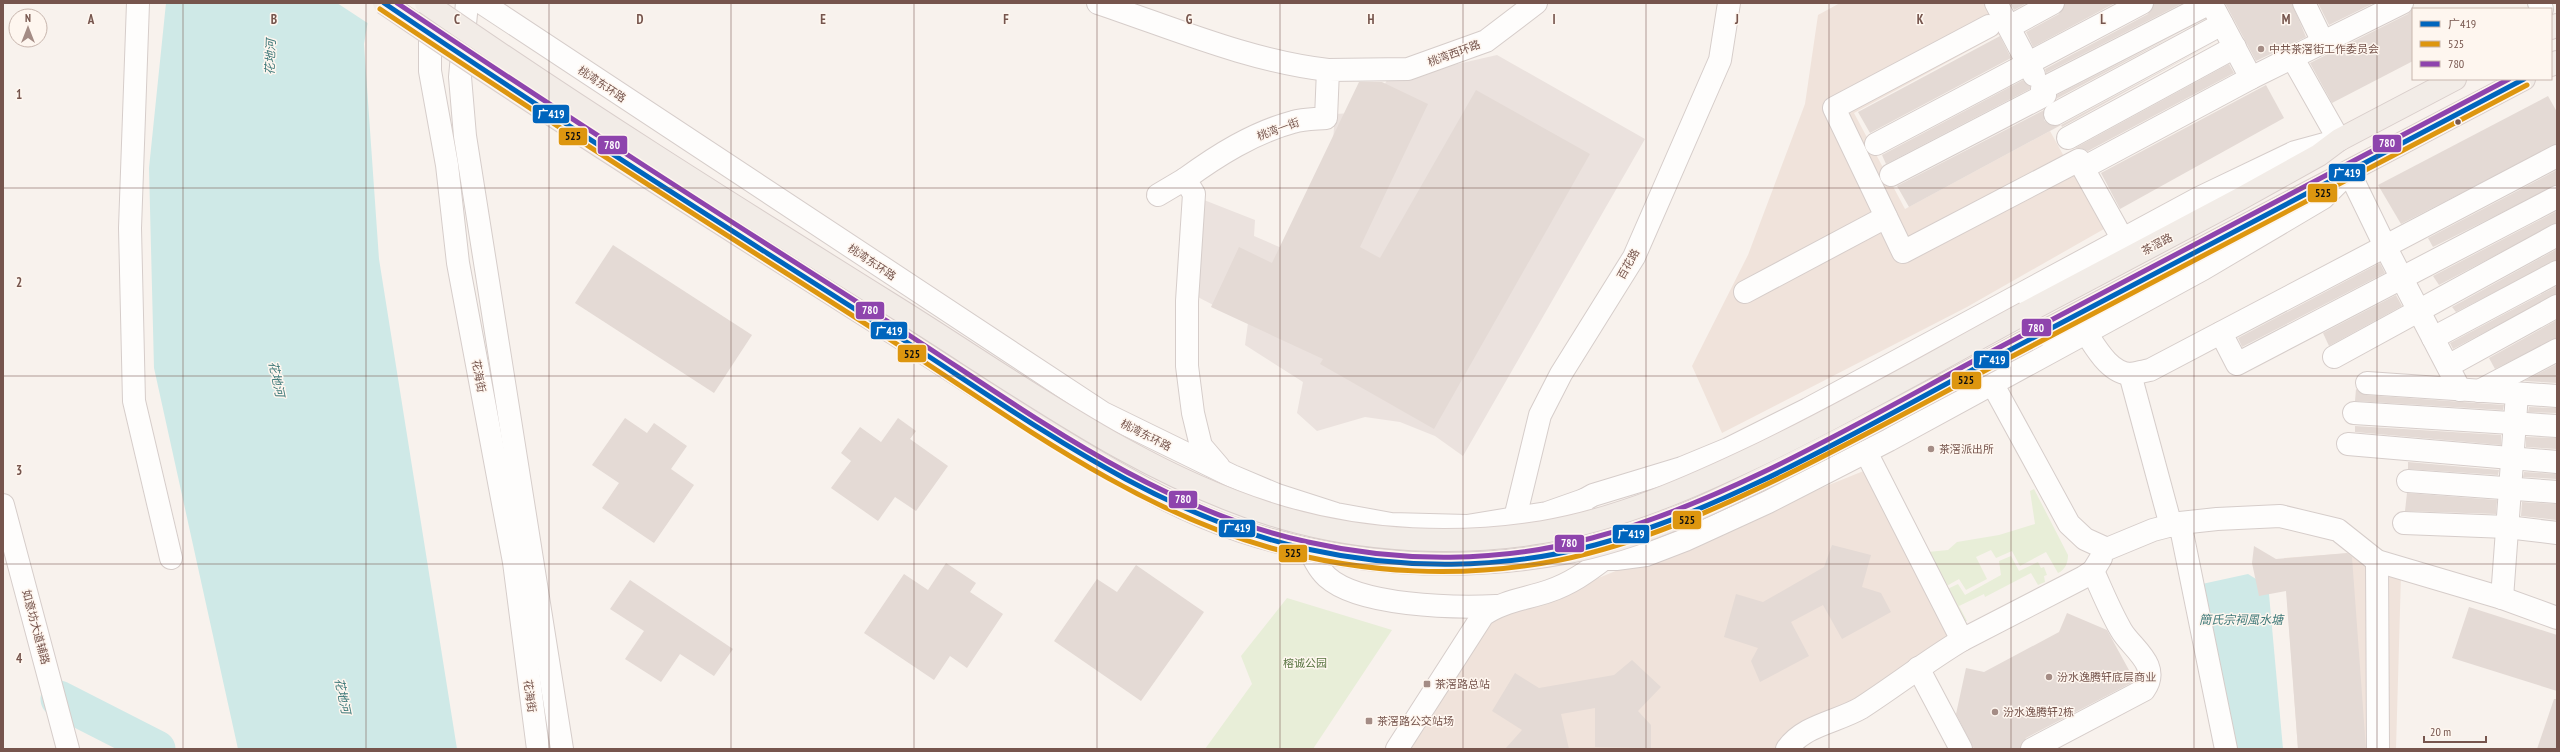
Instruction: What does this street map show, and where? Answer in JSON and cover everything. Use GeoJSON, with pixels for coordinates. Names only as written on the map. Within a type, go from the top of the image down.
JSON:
{"type":"FeatureCollection","features":[{"type":"Feature","properties":{"kind":"main road"},"geometry":{"type":"LineString","coordinates":[[384,3],[639,173],[1058,438],[1138,486],[1186,509],[1238,530],[1295,547],[1349,558],[1402,562],[1471,563],[1519,560],[1611,542],[1662,524],[1764,478],[2522,80]]}},
{"type":"Feature","properties":{"kind":"main road","name":"茶滘路"},"geometry":{"type":"LineString","coordinates":[[426,3],[530,73],[757,220],[1040,398],[1135,455],[1187,481],[1283,518],[1332,529],[1388,538],[1451,539],[1541,532],[1597,521],[1656,501],[1804,433],[2025,313],[2240,199],[2319,155],[2339,140],[2453,80]]}},
{"type":"Feature","properties":{"kind":"street"},"geometry":{"type":"LineString","coordinates":[[138,3],[130,228],[134,401],[171,558]]}},
{"type":"Feature","properties":{"kind":"street","name":"花海街"},"geometry":{"type":"LineString","coordinates":[[433,3],[430,23],[430,71],[447,165],[458,263],[514,562],[538,749]]}},
{"type":"Feature","properties":{"kind":"street","name":"花海街"},"geometry":{"type":"LineString","coordinates":[[467,3],[460,77],[465,136],[562,749]]}},
{"type":"Feature","properties":{"kind":"street","name":"桃湾东环路"},"geometry":{"type":"LineString","coordinates":[[482,3],[1103,413],[1222,471],[1277,495],[1336,514],[1391,524]]}},
{"type":"Feature","properties":{"kind":"street"},"geometry":{"type":"LineString","coordinates":[[1098,3],[1250,54],[1296,66],[1328,70]]}},
{"type":"Feature","properties":{"kind":"street","name":"桃湾西环路"},"geometry":{"type":"LineString","coordinates":[[1328,70],[1408,69],[1486,41],[1536,3]]}},
{"type":"Feature","properties":{"kind":"street","name":"百花路"},"geometry":{"type":"LineString","coordinates":[[1515,518],[1540,416],[1561,374],[1634,257],[1720,60],[1729,3]]}},
{"type":"Feature","properties":{"kind":"street"},"geometry":{"type":"LineString","coordinates":[[1996,3],[1999,26],[2028,62],[2081,164],[2122,238]]}},
{"type":"Feature","properties":{"kind":"street"},"geometry":{"type":"LineString","coordinates":[[2053,3],[1999,26],[1834,108],[1903,252],[2402,3]]}},
{"type":"Feature","properties":{"kind":"street"},"geometry":{"type":"LineString","coordinates":[[1876,144],[2028,62],[2142,3]]}},
{"type":"Feature","properties":{"kind":"street"},"geometry":{"type":"LineString","coordinates":[[1892,175],[2210,3],[2251,78]]}},
{"type":"Feature","properties":{"kind":"street"},"geometry":{"type":"LineString","coordinates":[[2306,4],[2323,42]]}},
{"type":"Feature","properties":{"kind":"street"},"geometry":{"type":"LineString","coordinates":[[2055,114],[2222,24]]}},
{"type":"Feature","properties":{"kind":"street"},"geometry":{"type":"LineString","coordinates":[[2068,138],[2235,48]]}},
{"type":"Feature","properties":{"kind":"street"},"geometry":{"type":"LineString","coordinates":[[1355,592],[1342,580],[1335,569],[1334,549],[1337,537],[1352,526],[1366,523],[1467,526],[1547,513],[1621,485],[1682,468],[1728,449],[1808,409],[2122,238],[2295,152],[2339,140],[2292,57]]}},
{"type":"Feature","properties":{"kind":"street","name":"桃湾一街"},"geometry":{"type":"LineString","coordinates":[[1158,195],[1185,179],[1222,152],[1294,121],[1326,118],[1328,70]]}},
{"type":"Feature","properties":{"kind":"street"},"geometry":{"type":"LineString","coordinates":[[2086,333],[2101,355],[2116,369],[2130,374],[2150,370],[2557,156]]}},
{"type":"Feature","properties":{"kind":"street"},"geometry":{"type":"LineString","coordinates":[[1584,500],[1580,509],[1580,526],[1584,541],[1596,555],[1604,559],[1646,555],[1685,540],[1768,502],[1866,452],[2086,333],[2299,214],[2323,198],[2349,172],[2385,246],[2448,366],[2469,390]]}},
{"type":"Feature","properties":{"kind":"street"},"geometry":{"type":"LineString","coordinates":[[1185,179],[1194,194],[1186,301],[1189,385],[1201,446],[1222,471]]}},
{"type":"Feature","properties":{"kind":"street"},"geometry":{"type":"LineString","coordinates":[[2220,333],[2237,364],[2557,197]]}},
{"type":"Feature","properties":{"kind":"street"},"geometry":{"type":"LineString","coordinates":[[1746,292],[1886,217]]}},
{"type":"Feature","properties":{"kind":"street"},"geometry":{"type":"LineString","coordinates":[[2334,357],[2557,235]]}},
{"type":"Feature","properties":{"kind":"street"},"geometry":{"type":"LineString","coordinates":[[2433,338],[2557,272]]}},
{"type":"Feature","properties":{"kind":"street"},"geometry":{"type":"LineString","coordinates":[[2448,366],[2557,306]]}},
{"type":"Feature","properties":{"kind":"street"},"geometry":{"type":"LineString","coordinates":[[2469,390],[2557,350]]}},
{"type":"Feature","properties":{"kind":"street"},"geometry":{"type":"LineString","coordinates":[[2130,374],[2175,524],[2226,749]]}},
{"type":"Feature","properties":{"kind":"street"},"geometry":{"type":"LineString","coordinates":[[1992,383],[2070,524],[2085,539],[2107,549]]}},
{"type":"Feature","properties":{"kind":"street"},"geometry":{"type":"LineString","coordinates":[[2367,383],[2557,396]]}},
{"type":"Feature","properties":{"kind":"street"},"geometry":{"type":"LineString","coordinates":[[2502,598],[2517,394]]}},
{"type":"Feature","properties":{"kind":"street"},"geometry":{"type":"LineString","coordinates":[[2354,413],[2557,426]]}},
{"type":"Feature","properties":{"kind":"street"},"geometry":{"type":"LineString","coordinates":[[2348,444],[2512,460],[2557,462]]}},
{"type":"Feature","properties":{"kind":"street"},"geometry":{"type":"LineString","coordinates":[[1866,452],[1962,640]]}},
{"type":"Feature","properties":{"kind":"street"},"geometry":{"type":"LineString","coordinates":[[2408,481],[2557,492]]}},
{"type":"Feature","properties":{"kind":"street"},"geometry":{"type":"LineString","coordinates":[[1277,495],[1302,534],[1316,564],[1326,577],[1342,588],[1355,592],[1423,605],[1462,608],[1496,606],[1550,591],[1578,579],[1604,559]]}},
{"type":"Feature","properties":{"kind":"street","name":"如意坊大道辅路"},"geometry":{"type":"LineString","coordinates":[[3,505],[68,749]]}},
{"type":"Feature","properties":{"kind":"street"},"geometry":{"type":"LineString","coordinates":[[1787,749],[1793,740],[1828,721],[1859,708],[1962,640],[2088,574],[2107,549],[2153,530],[2175,524],[2217,518],[2280,516],[2338,530],[2377,561],[2502,598],[2557,618]]}},
{"type":"Feature","properties":{"kind":"street"},"geometry":{"type":"LineString","coordinates":[[2404,523],[2507,527],[2557,534]]}},
{"type":"Feature","properties":{"kind":"street"},"geometry":{"type":"LineString","coordinates":[[2377,561],[2378,749]]}},
{"type":"Feature","properties":{"kind":"street"},"geometry":{"type":"LineString","coordinates":[[2032,749],[2144,690],[2149,684],[2148,670],[2142,653],[2124,635],[2088,574]]}},
{"type":"Feature","properties":{"kind":"street"},"geometry":{"type":"LineString","coordinates":[[1397,749],[1483,615],[1496,606]]}},
{"type":"Feature","properties":{"kind":"street"},"geometry":{"type":"LineString","coordinates":[[1918,668],[1965,747]]}},
{"type":"Feature","properties":{"kind":"shaded area"},"geometry":{"type":"Polygon","coordinates":[[[1840,3],[1990,3],[2005,31],[1854,113],[1905,209],[2050,131],[2104,229],[1967,307],[1722,433],[1692,366],[1748,255],[1805,104],[1818,15],[1840,3]]]}},
{"type":"Feature","properties":{"kind":"shaded area"},"geometry":{"type":"Polygon","coordinates":[[[1497,55],[1645,139],[1463,456],[1435,436],[1400,422],[1365,417],[1317,431],[1297,413],[1303,382],[1245,345],[1248,323],[1192,294],[1204,200],[1255,220],[1254,236],[1305,258],[1330,182],[1335,114],[1370,112],[1387,80],[1497,55]]]}},
{"type":"Feature","properties":{"kind":"shaded area"},"geometry":{"type":"Polygon","coordinates":[[[1866,470],[1956,650],[1794,730],[1776,749],[1411,749],[1492,621],[1866,470]]]}},
{"type":"Feature","properties":{"kind":"shaded area"},"geometry":{"type":"Polygon","coordinates":[[[2352,553],[2366,567],[2401,575],[2396,749],[2298,749],[2284,558],[2352,553]]]}},
{"type":"Feature","properties":{"kind":"green space"},"geometry":{"type":"Polygon","coordinates":[[[2034,489],[2068,555],[2067,563],[2063,570],[2058,573],[2046,552],[2020,566],[2012,551],[1996,558],[1991,550],[1976,557],[1987,579],[1966,590],[1959,579],[1943,588],[1928,552],[1948,550],[1957,542],[1999,535],[2035,524],[2030,491],[2034,489]]]}},
{"type":"Feature","properties":{"kind":"green space"},"geometry":{"type":"Polygon","coordinates":[[[2011,556],[2019,571],[2038,562],[2041,568],[2044,567],[2047,575],[2044,576],[2045,582],[2038,585],[2031,573],[1985,597],[1984,594],[1959,606],[1967,621],[1959,621],[1943,591],[1958,584],[1965,595],[2001,575],[1999,561],[2011,556]]]}},
{"type":"Feature","properties":{"kind":"green space","name":"榕诚公园"},"geometry":{"type":"Polygon","coordinates":[[[1287,598],[1392,630],[1313,749],[1205,749],[1252,684],[1241,656],[1287,598]]]}},
{"type":"Feature","properties":{"kind":"water","name":"花地河"},"geometry":{"type":"Polygon","coordinates":[[[166,3],[371,3],[364,44],[379,259],[457,749],[238,749],[154,368],[149,168],[166,3]]]}},
{"type":"Feature","properties":{"kind":"water","name":"簡氏宗祠風水塘"},"geometry":{"type":"Polygon","coordinates":[[[2248,574],[2256,579],[2269,594],[2283,749],[2235,749],[2202,584],[2248,574]]]}},
{"type":"Feature","properties":{"kind":"pier"},"geometry":{"type":"Polygon","coordinates":[[[337,3],[373,3],[369,24],[337,3]]]}},
{"type":"Feature","properties":{"kind":"building"},"geometry":{"type":"Polygon","coordinates":[[[2010,3],[2027,3],[2014,10],[2010,3]]]}},
{"type":"Feature","properties":{"kind":"building"},"geometry":{"type":"Polygon","coordinates":[[[2065,3],[2115,3],[2033,47],[2026,32],[2059,14],[2065,3]]]}},
{"type":"Feature","properties":{"kind":"building"},"geometry":{"type":"Polygon","coordinates":[[[2154,3],[2183,3],[2046,73],[2045,69],[2148,14],[2154,3]]]}},
{"type":"Feature","properties":{"kind":"building","name":"中共茶滘街工作委员会"},"geometry":{"type":"Polygon","coordinates":[[[2225,3],[2292,3],[2306,37],[2256,61],[2225,3]]]}},
{"type":"Feature","properties":{"kind":"building"},"geometry":{"type":"Polygon","coordinates":[[[2318,3],[2374,3],[2329,25],[2318,3]]]}},
{"type":"Feature","properties":{"kind":"building"},"geometry":{"type":"Polygon","coordinates":[[[2412,9],[2412,62],[2332,103],[2310,63],[2408,14],[2412,9]]]}},
{"type":"Feature","properties":{"kind":"building"},"geometry":{"type":"Polygon","coordinates":[[[2181,32],[2056,99],[2057,95],[2181,32]]]}},
{"type":"Feature","properties":{"kind":"building"},"geometry":{"type":"Polygon","coordinates":[[[2000,36],[2011,58],[1870,133],[1858,112],[2000,36]]]}},
{"type":"Feature","properties":{"kind":"building"},"geometry":{"type":"Polygon","coordinates":[[[2217,41],[2062,127],[2061,125],[2217,41]]]}},
{"type":"Feature","properties":{"kind":"building"},"geometry":{"type":"Polygon","coordinates":[[[2229,64],[2234,73],[2088,151],[2075,148],[2229,64]]]}},
{"type":"Feature","properties":{"kind":"building"},"geometry":{"type":"Polygon","coordinates":[[[2023,80],[2030,86],[2030,89],[1886,164],[1882,155],[2023,80]]]}},
{"type":"Feature","properties":{"kind":"building"},"geometry":{"type":"Polygon","coordinates":[[[1359,82],[1382,82],[1428,104],[1360,247],[1380,258],[1476,90],[1590,154],[1434,429],[1320,364],[1323,359],[1211,307],[1239,247],[1272,263],[1359,82]]]}},
{"type":"Feature","properties":{"kind":"building"},"geometry":{"type":"Polygon","coordinates":[[[2266,85],[2284,118],[2120,209],[2101,173],[2266,85]]]}},
{"type":"Feature","properties":{"kind":"building"},"geometry":{"type":"Polygon","coordinates":[[[2548,96],[2557,112],[2557,144],[2401,224],[2378,185],[2548,96]]]}},
{"type":"Feature","properties":{"kind":"building"},"geometry":{"type":"Polygon","coordinates":[[[2044,110],[2044,120],[2048,124],[2061,125],[1909,207],[1897,186],[2044,110]]]}},
{"type":"Feature","properties":{"kind":"building"},"geometry":{"type":"Polygon","coordinates":[[[2557,170],[2557,185],[2433,247],[2428,238],[2557,170]]]}},
{"type":"Feature","properties":{"kind":"building"},"geometry":{"type":"Polygon","coordinates":[[[2557,211],[2557,223],[2439,285],[2433,276],[2557,211]]]}},
{"type":"Feature","properties":{"kind":"building"},"geometry":{"type":"Polygon","coordinates":[[[613,245],[752,335],[714,393],[575,303],[613,245]]]}},
{"type":"Feature","properties":{"kind":"building"},"geometry":{"type":"Polygon","coordinates":[[[2557,249],[2557,260],[2456,312],[2452,307],[2557,249]]]}},
{"type":"Feature","properties":{"kind":"building"},"geometry":{"type":"Polygon","coordinates":[[[2380,263],[2385,273],[2242,347],[2238,338],[2380,263]]]}},
{"type":"Feature","properties":{"kind":"building"},"geometry":{"type":"Polygon","coordinates":[[[2557,286],[2557,294],[2453,349],[2450,343],[2557,286]]]}},
{"type":"Feature","properties":{"kind":"building"},"geometry":{"type":"Polygon","coordinates":[[[2396,295],[2402,306],[2329,346],[2323,333],[2396,295]]]}},
{"type":"Feature","properties":{"kind":"building"},"geometry":{"type":"Polygon","coordinates":[[[2557,320],[2557,338],[2495,369],[2489,358],[2557,320]]]}},
{"type":"Feature","properties":{"kind":"building"},"geometry":{"type":"Polygon","coordinates":[[[2557,364],[2557,383],[2524,381],[2557,364]]]}},
{"type":"Feature","properties":{"kind":"building"},"geometry":{"type":"Polygon","coordinates":[[[2356,389],[2366,395],[2504,405],[2503,410],[2355,401],[2356,389]]]}},
{"type":"Feature","properties":{"kind":"building"},"geometry":{"type":"Polygon","coordinates":[[[2529,407],[2557,408],[2557,413],[2528,412],[2529,407]]]}},
{"type":"Feature","properties":{"kind":"building"},"geometry":{"type":"Polygon","coordinates":[[[625,418],[647,433],[654,423],[687,446],[671,469],[694,485],[654,543],[602,508],[619,483],[592,465],[625,418]]]}},
{"type":"Feature","properties":{"kind":"building"},"geometry":{"type":"Polygon","coordinates":[[[898,418],[916,431],[910,439],[948,466],[916,511],[895,497],[878,521],[831,488],[851,461],[841,453],[860,427],[881,442],[898,418]]]}},
{"type":"Feature","properties":{"kind":"building"},"geometry":{"type":"Polygon","coordinates":[[[2355,426],[2501,435],[2501,445],[2355,432],[2355,426]]]}},
{"type":"Feature","properties":{"kind":"building"},"geometry":{"type":"Polygon","coordinates":[[[2526,437],[2557,438],[2557,449],[2526,447],[2526,437]]]}},
{"type":"Feature","properties":{"kind":"building"},"geometry":{"type":"Polygon","coordinates":[[[2408,462],[2499,470],[2498,475],[2408,469],[2408,462]]]}},
{"type":"Feature","properties":{"kind":"building"},"geometry":{"type":"Polygon","coordinates":[[[2524,472],[2557,474],[2557,479],[2523,477],[2524,472]]]}},
{"type":"Feature","properties":{"kind":"building"},"geometry":{"type":"Polygon","coordinates":[[[2407,493],[2497,500],[2496,514],[2405,511],[2407,493]]]}},
{"type":"Feature","properties":{"kind":"building"},"geometry":{"type":"Polygon","coordinates":[[[2522,502],[2557,504],[2557,520],[2521,516],[2522,502]]]}},
{"type":"Feature","properties":{"kind":"building"},"geometry":{"type":"Polygon","coordinates":[[[1832,545],[1871,555],[1862,587],[1881,593],[1891,612],[1842,639],[1823,605],[1791,622],[1809,656],[1760,682],[1751,661],[1758,648],[1724,637],[1736,594],[1763,602],[1824,567],[1832,545]]]}},
{"type":"Feature","properties":{"kind":"building"},"geometry":{"type":"Polygon","coordinates":[[[2254,546],[2276,559],[2347,553],[2352,557],[2366,749],[2298,749],[2286,591],[2259,596],[2252,563],[2254,546]]]}},
{"type":"Feature","properties":{"kind":"building"},"geometry":{"type":"Polygon","coordinates":[[[946,563],[976,583],[970,592],[1003,614],[967,668],[950,656],[934,680],[864,633],[904,574],[928,590],[946,563]]]}},
{"type":"Feature","properties":{"kind":"building"},"geometry":{"type":"Polygon","coordinates":[[[1136,565],[1204,612],[1141,701],[1054,641],[1097,579],[1117,592],[1136,565]]]}},
{"type":"Feature","properties":{"kind":"building"},"geometry":{"type":"Polygon","coordinates":[[[630,580],[733,649],[714,676],[680,654],[661,682],[625,659],[644,631],[610,609],[630,580]]]}},
{"type":"Feature","properties":{"kind":"building"},"geometry":{"type":"Polygon","coordinates":[[[2469,607],[2557,635],[2557,691],[2452,658],[2469,607]]]}},
{"type":"Feature","properties":{"kind":"building","name":"汾水逸腾轩底层商业"},"geometry":{"type":"Polygon","coordinates":[[[2067,613],[2107,630],[2135,681],[2026,738],[2020,749],[1974,749],[1956,714],[1966,668],[1984,672],[2059,632],[2067,613]]]}},
{"type":"Feature","properties":{"kind":"building"},"geometry":{"type":"Polygon","coordinates":[[[1632,660],[1661,687],[1638,711],[1651,725],[1651,748],[1595,747],[1595,708],[1561,714],[1569,749],[1505,749],[1522,730],[1492,711],[1515,673],[1539,688],[1614,675],[1632,660]]]}},
{"type":"Feature","properties":{"kind":"building"},"geometry":{"type":"Polygon","coordinates":[[[2554,699],[2557,699],[2557,749],[2537,749],[2554,699]]]}},
{"type":"Feature","properties":{"kind":"waterway"},"geometry":{"type":"LineString","coordinates":[[59,699],[157,749]]}},
{"type":"Feature","properties":{"kind":"transit line","name":"广419"},"geometry":{"type":"LineString","coordinates":[[384,3],[573,128],[1040,429],[1142,488],[1195,513],[1250,533],[1307,549],[1343,556],[1415,564],[1488,563],[1560,553],[1595,545],[1645,529],[1696,510],[1746,488],[1846,438],[2522,80]]}},
{"type":"Feature","properties":{"kind":"transit line","name":"780"},"geometry":{"type":"LineString","coordinates":[[397,3],[995,392],[1094,454],[1145,482],[1198,506],[1252,527],[1308,542],[1343,549],[1414,557],[1486,556],[1557,546],[1592,538],[1642,523],[1691,504],[1791,459],[1840,434],[1981,357],[2507,80]]}},
{"type":"Feature","properties":{"kind":"transit line","name":"525"},"geometry":{"type":"LineString","coordinates":[[380,9],[570,134],[1026,429],[1120,485],[1219,531],[1271,548],[1342,564],[1414,571],[1487,570],[1560,560],[1619,545],[1676,525],[1704,513],[1759,488],[1837,449],[2527,85]]}},
{"type":"Feature","properties":{"kind":"place","name":"中共茶滘街工作委员会"},"geometry":{"type":"Point","coordinates":[2261,49]}},
{"type":"Feature","properties":{"kind":"place","name":"茶滘派出所"},"geometry":{"type":"Point","coordinates":[1931,449]}},
{"type":"Feature","properties":{"kind":"place","name":"汾水逸腾轩底层商业"},"geometry":{"type":"Point","coordinates":[2049,677]}},
{"type":"Feature","properties":{"kind":"place","name":"茶滘路总站"},"geometry":{"type":"Point","coordinates":[1427,684]}},
{"type":"Feature","properties":{"kind":"place","name":"汾水逸腾轩2栋"},"geometry":{"type":"Point","coordinates":[1995,712]}},
{"type":"Feature","properties":{"kind":"place","name":"茶滘路公交站场"},"geometry":{"type":"Point","coordinates":[1369,721]}}]}
